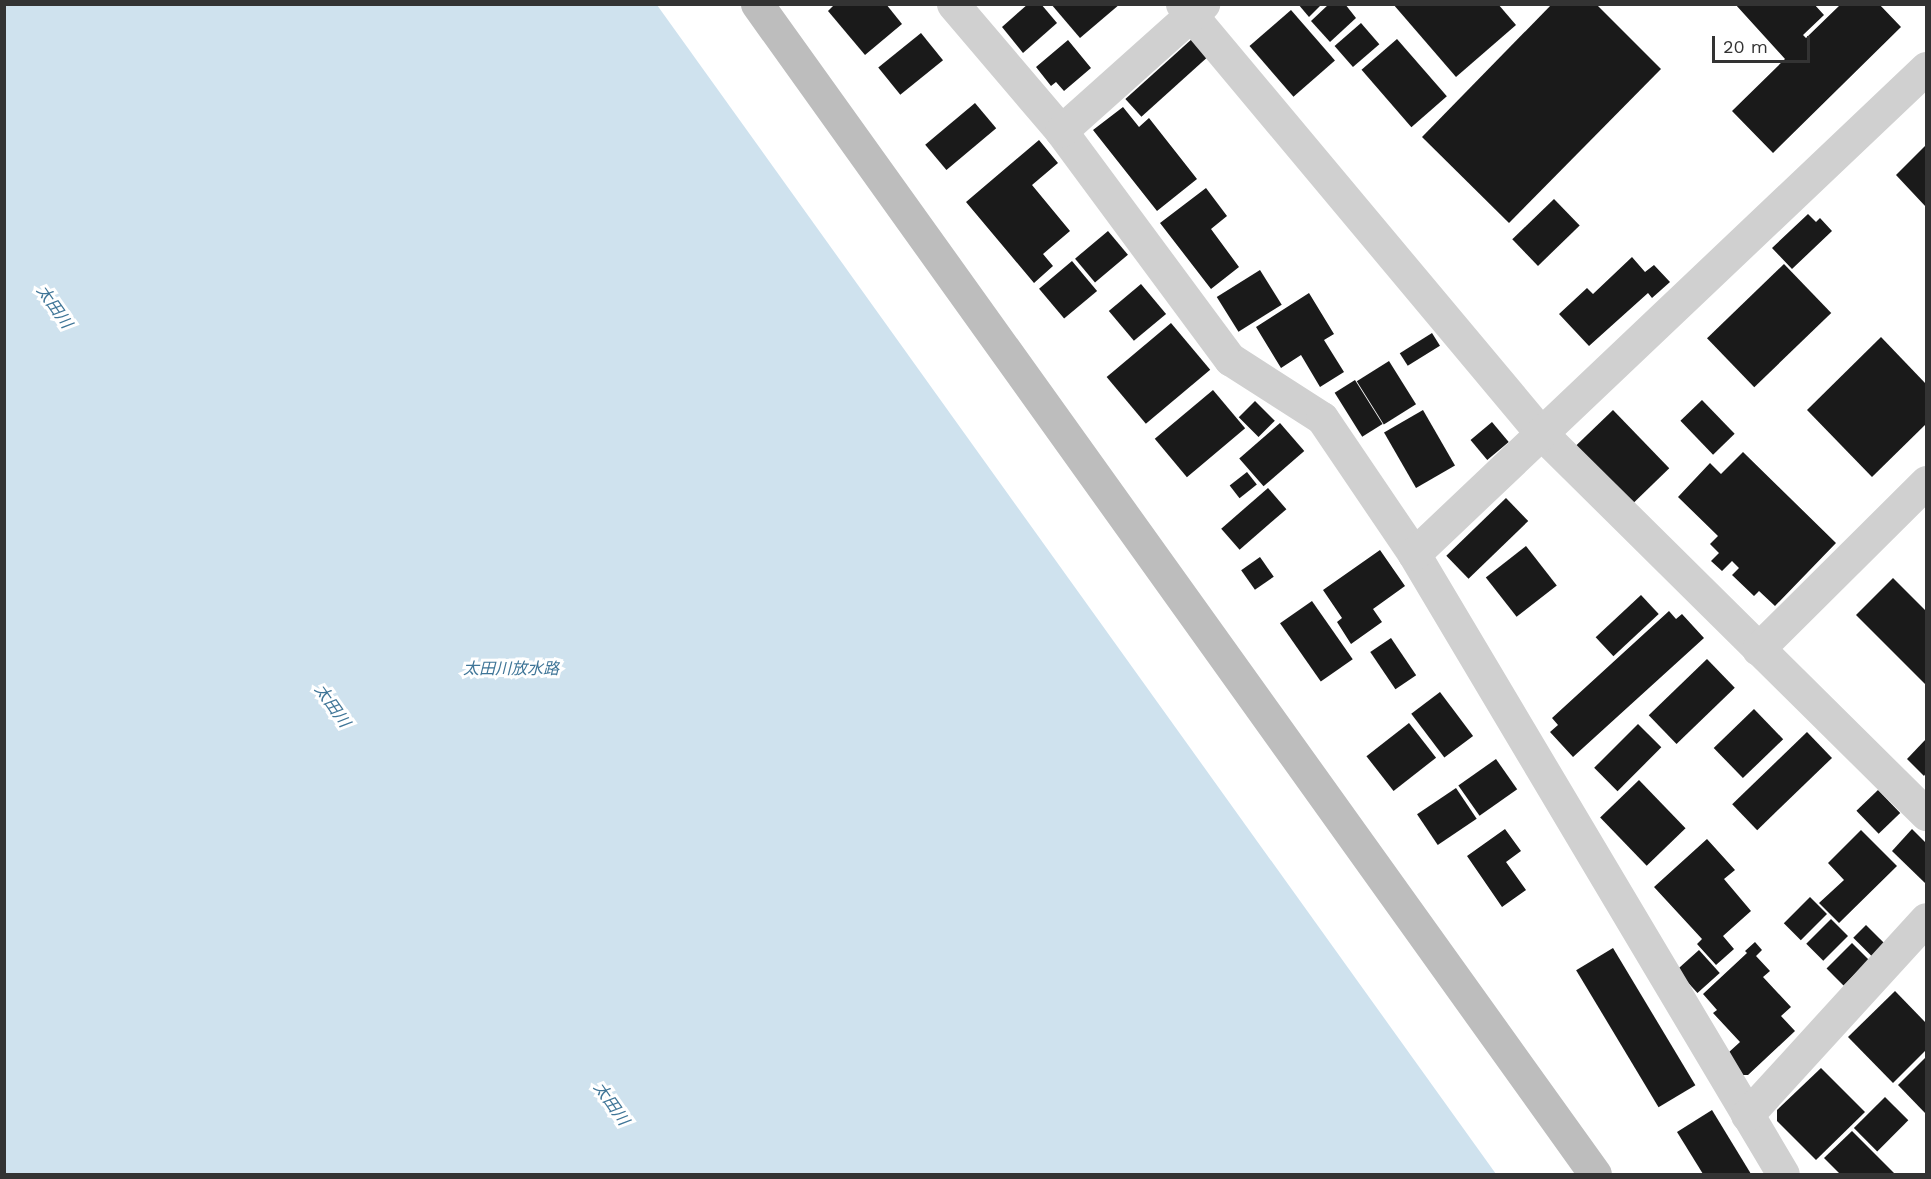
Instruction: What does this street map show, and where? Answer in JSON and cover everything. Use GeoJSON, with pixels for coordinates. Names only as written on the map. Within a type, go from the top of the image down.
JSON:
{"type":"FeatureCollection","features":[{"type":"Feature","properties":{"kind":"street"},"geometry":{"type":"LineString","coordinates":[[756,4],[1595,1174]]}},
{"type":"Feature","properties":{"kind":"street"},"geometry":{"type":"LineString","coordinates":[[953,4],[1061,131],[1230,359],[1322,418],[1414,554],[1783,1174]]}},
{"type":"Feature","properties":{"kind":"street"},"geometry":{"type":"LineString","coordinates":[[1061,131],[1192,8],[1541,433],[1926,814]]}},
{"type":"Feature","properties":{"kind":"street"},"geometry":{"type":"LineString","coordinates":[[1414,554],[1926,68]]}},
{"type":"Feature","properties":{"kind":"street"},"geometry":{"type":"LineString","coordinates":[[1758,649],[1926,482]]}},
{"type":"Feature","properties":{"kind":"street"},"geometry":{"type":"LineString","coordinates":[[1747,1115],[1926,919]]}},
{"type":"Feature","properties":{"kind":"water","name":"太田川放水路"},"geometry":{"type":"Polygon","coordinates":[[[5,4],[657,5],[1496,1174],[5,1174],[5,4]]]}},
{"type":"Feature","properties":{"kind":"building"},"geometry":{"type":"Polygon","coordinates":[[[835,4],[886,4],[902,24],[865,55],[828,11],[835,4]]]}},
{"type":"Feature","properties":{"kind":"building"},"geometry":{"type":"Polygon","coordinates":[[[1028,4],[1041,4],[1057,23],[1023,53],[1002,27],[1028,4]]]}},
{"type":"Feature","properties":{"kind":"building"},"geometry":{"type":"Polygon","coordinates":[[[1051,4],[1120,4],[1080,38],[1051,4]]]}},
{"type":"Feature","properties":{"kind":"building"},"geometry":{"type":"Polygon","coordinates":[[[1298,4],[1322,4],[1309,17],[1298,4]]]}},
{"type":"Feature","properties":{"kind":"building"},"geometry":{"type":"Polygon","coordinates":[[[1329,4],[1345,4],[1356,18],[1330,42],[1311,21],[1329,4]]]}},
{"type":"Feature","properties":{"kind":"building"},"geometry":{"type":"Polygon","coordinates":[[[1393,4],[1498,4],[1516,25],[1456,77],[1393,4]]]}},
{"type":"Feature","properties":{"kind":"building"},"geometry":{"type":"Polygon","coordinates":[[[1552,4],[1596,4],[1661,69],[1509,223],[1422,137],[1552,4]]]}},
{"type":"Feature","properties":{"kind":"building"},"geometry":{"type":"Polygon","coordinates":[[[1735,4],[1814,4],[1824,15],[1803,35],[1806,38],[1841,4],[1879,4],[1901,27],[1773,153],[1732,111],[1785,59],[1735,4]]]}},
{"type":"Feature","properties":{"kind":"building"},"geometry":{"type":"Polygon","coordinates":[[[1291,10],[1335,61],[1293,97],[1249,46],[1291,10]]]}},
{"type":"Feature","properties":{"kind":"building"},"geometry":{"type":"Polygon","coordinates":[[[1361,23],[1379,44],[1353,67],[1335,46],[1361,23]]]}},
{"type":"Feature","properties":{"kind":"building"},"geometry":{"type":"Polygon","coordinates":[[[921,33],[943,60],[900,95],[878,68],[921,33]]]}},
{"type":"Feature","properties":{"kind":"building"},"geometry":{"type":"Polygon","coordinates":[[[1193,38],[1209,56],[1141,117],[1125,99],[1193,38]]]}},
{"type":"Feature","properties":{"kind":"building"},"geometry":{"type":"Polygon","coordinates":[[[1397,39],[1447,96],[1411,127],[1362,70],[1397,39]]]}},
{"type":"Feature","properties":{"kind":"building"},"geometry":{"type":"Polygon","coordinates":[[[1068,40],[1091,68],[1064,91],[1056,82],[1051,86],[1036,67],[1068,40]]]}},
{"type":"Feature","properties":{"kind":"building"},"geometry":{"type":"Polygon","coordinates":[[[975,103],[996,128],[946,170],[925,145],[975,103]]]}},
{"type":"Feature","properties":{"kind":"building"},"geometry":{"type":"Polygon","coordinates":[[[1123,107],[1139,127],[1149,118],[1197,179],[1157,211],[1093,130],[1123,107]]]}},
{"type":"Feature","properties":{"kind":"building"},"geometry":{"type":"Polygon","coordinates":[[[1039,140],[1058,163],[1032,185],[1070,231],[1043,254],[1053,266],[1034,283],[966,202],[1039,140]]]}},
{"type":"Feature","properties":{"kind":"building"},"geometry":{"type":"Polygon","coordinates":[[[1926,145],[1926,207],[1896,175],[1926,145]]]}},
{"type":"Feature","properties":{"kind":"building"},"geometry":{"type":"Polygon","coordinates":[[[1206,188],[1227,216],[1211,229],[1239,267],[1211,289],[1160,223],[1206,188]]]}},
{"type":"Feature","properties":{"kind":"building"},"geometry":{"type":"Polygon","coordinates":[[[1554,199],[1580,226],[1538,266],[1512,239],[1554,199]]]}},
{"type":"Feature","properties":{"kind":"building"},"geometry":{"type":"Polygon","coordinates":[[[1808,214],[1816,222],[1820,218],[1832,231],[1792,269],[1772,248],[1808,214]]]}},
{"type":"Feature","properties":{"kind":"building"},"geometry":{"type":"Polygon","coordinates":[[[1108,231],[1128,255],[1095,282],[1075,259],[1108,231]]]}},
{"type":"Feature","properties":{"kind":"building"},"geometry":{"type":"Polygon","coordinates":[[[1632,257],[1645,272],[1654,265],[1670,282],[1652,298],[1648,293],[1589,346],[1559,314],[1587,288],[1593,294],[1632,257]]]}},
{"type":"Feature","properties":{"kind":"building"},"geometry":{"type":"Polygon","coordinates":[[[1072,261],[1097,291],[1064,319],[1039,289],[1072,261]]]}},
{"type":"Feature","properties":{"kind":"building"},"geometry":{"type":"Polygon","coordinates":[[[1784,264],[1831,313],[1754,387],[1707,338],[1784,264]]]}},
{"type":"Feature","properties":{"kind":"building"},"geometry":{"type":"Polygon","coordinates":[[[1260,270],[1282,305],[1238,332],[1217,297],[1260,270]]]}},
{"type":"Feature","properties":{"kind":"building"},"geometry":{"type":"Polygon","coordinates":[[[1141,284],[1166,314],[1134,341],[1109,311],[1141,284]]]}},
{"type":"Feature","properties":{"kind":"building"},"geometry":{"type":"Polygon","coordinates":[[[1309,293],[1334,334],[1324,340],[1344,372],[1320,387],[1301,355],[1281,368],[1256,327],[1309,293]]]}},
{"type":"Feature","properties":{"kind":"building"},"geometry":{"type":"Polygon","coordinates":[[[1171,323],[1210,370],[1146,424],[1107,377],[1171,323]]]}},
{"type":"Feature","properties":{"kind":"building"},"geometry":{"type":"Polygon","coordinates":[[[1432,333],[1440,346],[1408,366],[1400,353],[1432,333]]]}},
{"type":"Feature","properties":{"kind":"building"},"geometry":{"type":"Polygon","coordinates":[[[1881,337],[1926,384],[1926,424],[1872,477],[1807,410],[1881,337]]]}},
{"type":"Feature","properties":{"kind":"building"},"geometry":{"type":"Polygon","coordinates":[[[1389,361],[1416,404],[1384,424],[1357,381],[1389,361]]]}},
{"type":"Feature","properties":{"kind":"building"},"geometry":{"type":"Polygon","coordinates":[[[1355,380],[1383,424],[1362,437],[1335,393],[1355,380]]]}},
{"type":"Feature","properties":{"kind":"building"},"geometry":{"type":"Polygon","coordinates":[[[1213,390],[1245,428],[1187,477],[1155,439],[1213,390]]]}},
{"type":"Feature","properties":{"kind":"building"},"geometry":{"type":"Polygon","coordinates":[[[1702,400],[1735,434],[1713,455],[1680,421],[1702,400]]]}},
{"type":"Feature","properties":{"kind":"building"},"geometry":{"type":"Polygon","coordinates":[[[1255,401],[1275,421],[1259,437],[1239,417],[1255,401]]]}},
{"type":"Feature","properties":{"kind":"building"},"geometry":{"type":"Polygon","coordinates":[[[1423,410],[1455,465],[1416,488],[1384,432],[1423,410]]]}},
{"type":"Feature","properties":{"kind":"building"},"geometry":{"type":"Polygon","coordinates":[[[1613,410],[1669,468],[1632,504],[1576,446],[1613,410]]]}},
{"type":"Feature","properties":{"kind":"building"},"geometry":{"type":"Polygon","coordinates":[[[1492,422],[1509,442],[1487,460],[1471,440],[1492,422]]]}},
{"type":"Feature","properties":{"kind":"building"},"geometry":{"type":"Polygon","coordinates":[[[1280,423],[1304,451],[1264,486],[1239,458],[1280,423]]]}},
{"type":"Feature","properties":{"kind":"building"},"geometry":{"type":"Polygon","coordinates":[[[1743,452],[1836,543],[1775,606],[1759,591],[1754,596],[1732,575],[1739,568],[1732,561],[1722,571],[1711,561],[1719,553],[1710,544],[1718,536],[1678,497],[1710,463],[1721,474],[1743,452]]]}},
{"type":"Feature","properties":{"kind":"building"},"geometry":{"type":"Polygon","coordinates":[[[1247,472],[1257,485],[1240,498],[1230,486],[1247,472]]]}},
{"type":"Feature","properties":{"kind":"building"},"geometry":{"type":"Polygon","coordinates":[[[1268,488],[1286,509],[1240,550],[1221,529],[1268,488]]]}},
{"type":"Feature","properties":{"kind":"building"},"geometry":{"type":"Polygon","coordinates":[[[1506,498],[1528,521],[1469,579],[1446,556],[1506,498]]]}},
{"type":"Feature","properties":{"kind":"building"},"geometry":{"type":"Polygon","coordinates":[[[1526,546],[1557,585],[1517,617],[1486,577],[1526,546]]]}},
{"type":"Feature","properties":{"kind":"building"},"geometry":{"type":"Polygon","coordinates":[[[1380,550],[1405,586],[1373,609],[1382,622],[1351,644],[1337,622],[1342,618],[1323,590],[1380,550]]]}},
{"type":"Feature","properties":{"kind":"building"},"geometry":{"type":"Polygon","coordinates":[[[1260,557],[1274,577],[1255,590],[1241,570],[1260,557]]]}},
{"type":"Feature","properties":{"kind":"building"},"geometry":{"type":"Polygon","coordinates":[[[1893,578],[1926,611],[1926,685],[1856,615],[1893,578]]]}},
{"type":"Feature","properties":{"kind":"building"},"geometry":{"type":"Polygon","coordinates":[[[1641,595],[1659,614],[1613,656],[1596,637],[1641,595]]]}},
{"type":"Feature","properties":{"kind":"building"},"geometry":{"type":"Polygon","coordinates":[[[1312,601],[1353,659],[1321,682],[1280,623],[1312,601]]]}},
{"type":"Feature","properties":{"kind":"building"},"geometry":{"type":"Polygon","coordinates":[[[1669,611],[1676,619],[1682,614],[1704,638],[1573,757],[1550,732],[1558,725],[1552,718],[1669,611]]]}},
{"type":"Feature","properties":{"kind":"building"},"geometry":{"type":"Polygon","coordinates":[[[1391,638],[1416,675],[1395,689],[1370,652],[1391,638]]]}},
{"type":"Feature","properties":{"kind":"building"},"geometry":{"type":"Polygon","coordinates":[[[1707,659],[1735,688],[1677,744],[1649,715],[1707,659]]]}},
{"type":"Feature","properties":{"kind":"building"},"geometry":{"type":"Polygon","coordinates":[[[1440,692],[1473,736],[1444,758],[1411,714],[1440,692]]]}},
{"type":"Feature","properties":{"kind":"building"},"geometry":{"type":"Polygon","coordinates":[[[1754,709],[1783,739],[1743,778],[1714,748],[1754,709]]]}},
{"type":"Feature","properties":{"kind":"building"},"geometry":{"type":"Polygon","coordinates":[[[1409,723],[1436,758],[1394,791],[1366,756],[1409,723]]]}},
{"type":"Feature","properties":{"kind":"building"},"geometry":{"type":"Polygon","coordinates":[[[1638,724],[1661,747],[1617,791],[1594,768],[1638,724]]]}},
{"type":"Feature","properties":{"kind":"building"},"geometry":{"type":"Polygon","coordinates":[[[1807,732],[1832,758],[1757,830],[1732,804],[1807,732]]]}},
{"type":"Feature","properties":{"kind":"building"},"geometry":{"type":"Polygon","coordinates":[[[1926,739],[1926,773],[1924,776],[1907,759],[1926,739]]]}},
{"type":"Feature","properties":{"kind":"building"},"geometry":{"type":"Polygon","coordinates":[[[1496,759],[1517,789],[1480,816],[1458,785],[1496,759]]]}},
{"type":"Feature","properties":{"kind":"building"},"geometry":{"type":"Polygon","coordinates":[[[1639,780],[1686,828],[1647,866],[1600,818],[1639,780]]]}},
{"type":"Feature","properties":{"kind":"building"},"geometry":{"type":"Polygon","coordinates":[[[1456,788],[1477,819],[1438,845],[1417,814],[1456,788]]]}},
{"type":"Feature","properties":{"kind":"building"},"geometry":{"type":"Polygon","coordinates":[[[1878,790],[1900,813],[1879,834],[1856,811],[1878,790]]]}},
{"type":"Feature","properties":{"kind":"building"},"geometry":{"type":"Polygon","coordinates":[[[1505,829],[1521,851],[1506,862],[1526,890],[1502,907],[1467,856],[1505,829]]]}},
{"type":"Feature","properties":{"kind":"building"},"geometry":{"type":"Polygon","coordinates":[[[1912,829],[1926,843],[1926,884],[1892,851],[1912,829]]]}},
{"type":"Feature","properties":{"kind":"building"},"geometry":{"type":"Polygon","coordinates":[[[1861,830],[1897,866],[1839,923],[1819,903],[1844,880],[1828,863],[1861,830]]]}},
{"type":"Feature","properties":{"kind":"building"},"geometry":{"type":"Polygon","coordinates":[[[1707,839],[1735,870],[1724,879],[1751,911],[1723,936],[1734,949],[1716,965],[1697,944],[1702,939],[1654,887],[1707,839]]]}},
{"type":"Feature","properties":{"kind":"building"},"geometry":{"type":"Polygon","coordinates":[[[1810,897],[1827,914],[1801,940],[1784,923],[1810,897]]]}},
{"type":"Feature","properties":{"kind":"building"},"geometry":{"type":"Polygon","coordinates":[[[1831,919],[1848,936],[1823,961],[1806,944],[1831,919]]]}},
{"type":"Feature","properties":{"kind":"building"},"geometry":{"type":"Polygon","coordinates":[[[1866,925],[1886,945],[1873,958],[1853,938],[1866,925]]]}},
{"type":"Feature","properties":{"kind":"building"},"geometry":{"type":"Polygon","coordinates":[[[1755,942],[1762,950],[1756,956],[1770,971],[1763,977],[1791,1007],[1781,1016],[1795,1031],[1748,1075],[1741,1075],[1728,1053],[1740,1042],[1713,1013],[1717,1010],[1703,994],[1747,953],[1745,951],[1755,942]]]}},
{"type":"Feature","properties":{"kind":"building"},"geometry":{"type":"Polygon","coordinates":[[[1852,943],[1869,960],[1844,985],[1827,968],[1852,943]]]}},
{"type":"Feature","properties":{"kind":"building"},"geometry":{"type":"Polygon","coordinates":[[[1613,948],[1695,1085],[1659,1107],[1576,970],[1613,948]]]}},
{"type":"Feature","properties":{"kind":"building"},"geometry":{"type":"Polygon","coordinates":[[[1699,950],[1720,973],[1697,993],[1677,970],[1699,950]]]}},
{"type":"Feature","properties":{"kind":"building"},"geometry":{"type":"Polygon","coordinates":[[[1895,991],[1926,1023],[1926,1050],[1893,1083],[1848,1037],[1895,991]]]}},
{"type":"Feature","properties":{"kind":"building"},"geometry":{"type":"Polygon","coordinates":[[[1926,1057],[1926,1114],[1898,1085],[1926,1057]]]}},
{"type":"Feature","properties":{"kind":"building"},"geometry":{"type":"Polygon","coordinates":[[[1821,1068],[1865,1112],[1816,1160],[1777,1121],[1777,1110],[1821,1068]]]}},
{"type":"Feature","properties":{"kind":"building"},"geometry":{"type":"Polygon","coordinates":[[[1885,1097],[1908,1120],[1877,1151],[1854,1128],[1885,1097]]]}},
{"type":"Feature","properties":{"kind":"building"},"geometry":{"type":"Polygon","coordinates":[[[1712,1110],[1751,1174],[1703,1174],[1677,1132],[1712,1110]]]}},
{"type":"Feature","properties":{"kind":"building"},"geometry":{"type":"Polygon","coordinates":[[[1852,1131],[1895,1174],[1840,1174],[1824,1158],[1852,1131]]]}},
{"type":"Feature","properties":{"kind":"water label","name":"太田川"},"geometry":{"type":"Point","coordinates":[54,307]}},
{"type":"Feature","properties":{"kind":"water label","name":"太田川"},"geometry":{"type":"Point","coordinates":[332,706]}},
{"type":"Feature","properties":{"kind":"water label","name":"太田川"},"geometry":{"type":"Point","coordinates":[611,1104]}}]}
